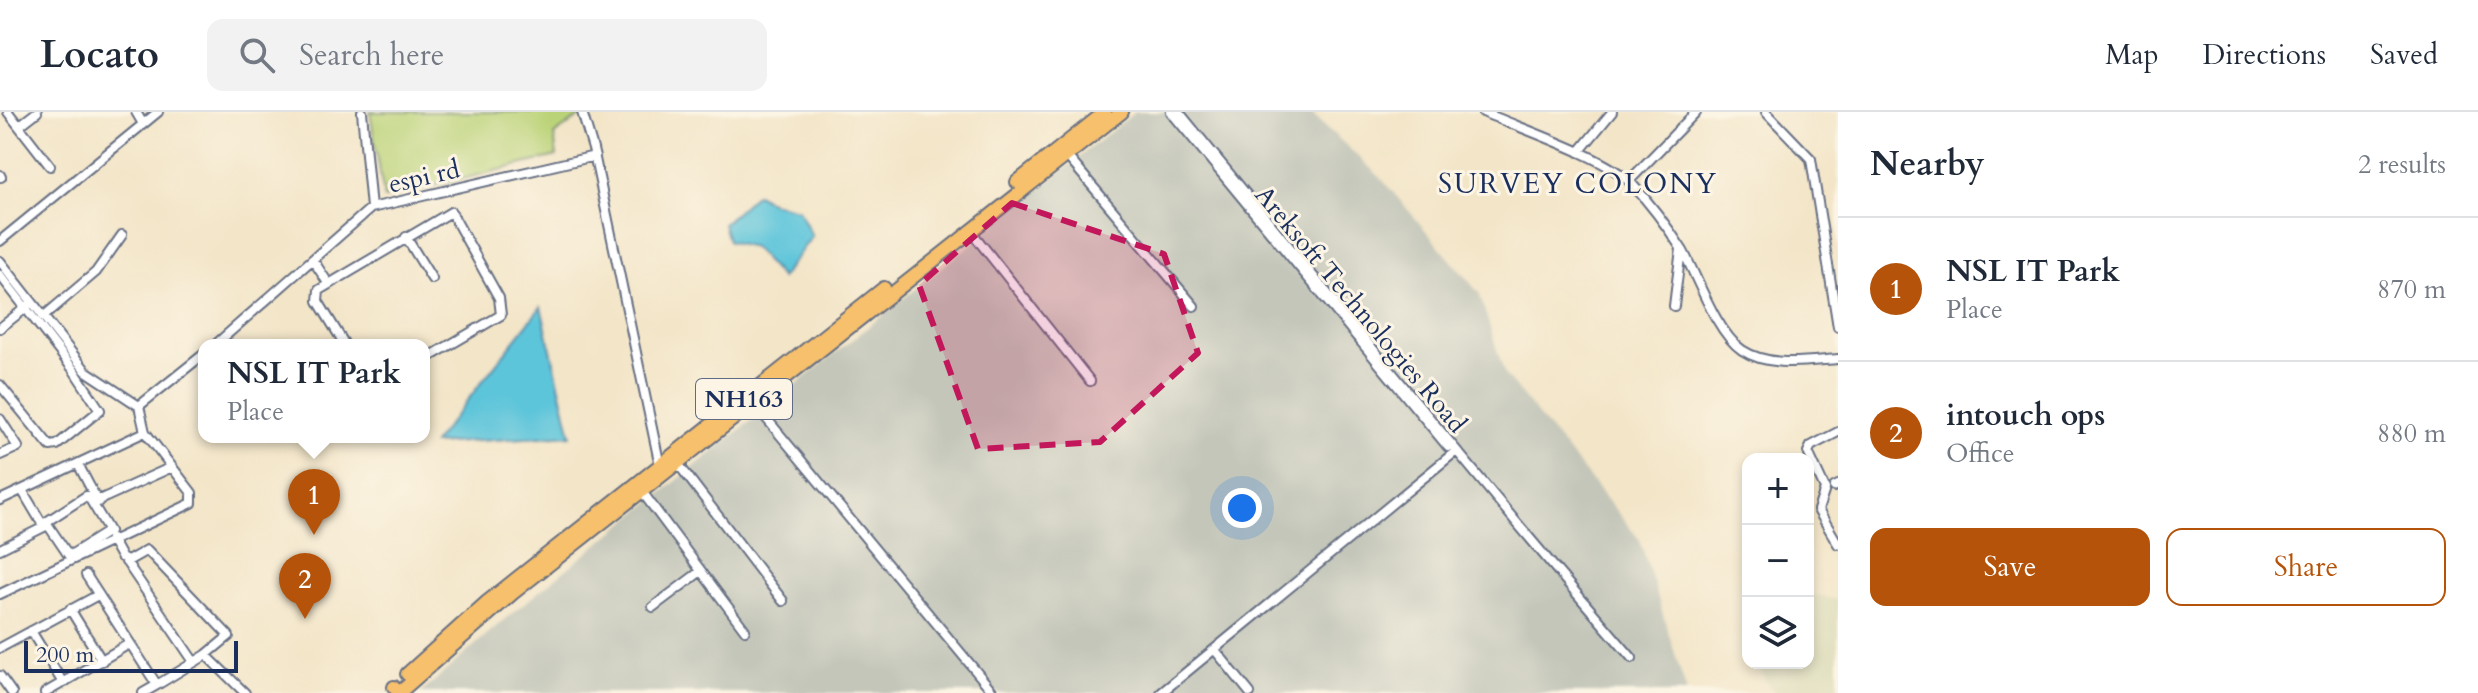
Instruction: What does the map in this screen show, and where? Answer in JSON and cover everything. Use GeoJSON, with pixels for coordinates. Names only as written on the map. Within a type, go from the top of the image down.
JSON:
{"type":"FeatureCollection","features":[{"type":"Feature","properties":{"kind":"highway","name":"NH163"},"geometry":{"type":"LineString","coordinates":[[394,691],[487,602],[662,472],[1105,112]]}},
{"type":"Feature","properties":{"kind":"highway","name":"NH163"},"geometry":{"type":"LineString","coordinates":[[394,691],[643,493],[662,472],[679,465],[751,400],[1122,112]]}},
{"type":"Feature","properties":{"kind":"street"},"geometry":{"type":"LineString","coordinates":[[8,112],[50,166]]}},
{"type":"Feature","properties":{"kind":"street"},"geometry":{"type":"LineString","coordinates":[[19,126],[37,112]]}},
{"type":"Feature","properties":{"kind":"street"},"geometry":{"type":"LineString","coordinates":[[136,112],[143,124]]}},
{"type":"Feature","properties":{"kind":"street"},"geometry":{"type":"LineString","coordinates":[[0,241],[158,112]]}},
{"type":"Feature","properties":{"kind":"street"},"geometry":{"type":"LineString","coordinates":[[362,112],[371,208]]}},
{"type":"Feature","properties":{"kind":"street"},"geometry":{"type":"LineString","coordinates":[[582,112],[595,156],[662,472]]}},
{"type":"Feature","properties":{"kind":"street","name":"Areksoft Technologies Road"},"geometry":{"type":"LineString","coordinates":[[1171,112],[1298,261]]}},
{"type":"Feature","properties":{"kind":"street","name":"Areksoft Technologies Road"},"geometry":{"type":"LineString","coordinates":[[1179,112],[1441,442],[1455,452],[1632,658]]}},
{"type":"Feature","properties":{"kind":"street"},"geometry":{"type":"LineString","coordinates":[[1483,112],[1579,152],[1629,181],[1681,248],[1725,331],[1741,350],[1757,357],[1786,362],[1838,359]]}},
{"type":"Feature","properties":{"kind":"street"},"geometry":{"type":"LineString","coordinates":[[1579,152],[1612,112]]}},
{"type":"Feature","properties":{"kind":"street"},"geometry":{"type":"LineString","coordinates":[[1629,181],[1696,112]]}},
{"type":"Feature","properties":{"kind":"street"},"geometry":{"type":"LineString","coordinates":[[1766,112],[1811,159],[1838,327]]}},
{"type":"Feature","properties":{"kind":"street"},"geometry":{"type":"LineString","coordinates":[[1066,155],[1194,306]]}},
{"type":"Feature","properties":{"kind":"street","name":"espi rd"},"geometry":{"type":"LineString","coordinates":[[222,339],[371,208],[595,156]]}},
{"type":"Feature","properties":{"kind":"street"},"geometry":{"type":"LineString","coordinates":[[342,339],[316,294],[328,283],[451,212],[503,307],[501,315],[430,356]]}},
{"type":"Feature","properties":{"kind":"street"},"geometry":{"type":"LineString","coordinates":[[969,229],[1090,381]]}},
{"type":"Feature","properties":{"kind":"street"},"geometry":{"type":"LineString","coordinates":[[43,317],[96,272],[122,235]]}},
{"type":"Feature","properties":{"kind":"street"},"geometry":{"type":"LineString","coordinates":[[406,237],[432,279]]}},
{"type":"Feature","properties":{"kind":"street"},"geometry":{"type":"LineString","coordinates":[[1674,306],[1681,248]]}},
{"type":"Feature","properties":{"kind":"street"},"geometry":{"type":"LineString","coordinates":[[313,260],[328,283]]}},
{"type":"Feature","properties":{"kind":"street"},"geometry":{"type":"LineString","coordinates":[[0,385],[47,445],[53,447],[100,410],[77,367],[1,267]]}},
{"type":"Feature","properties":{"kind":"street"},"geometry":{"type":"LineString","coordinates":[[29,306],[43,317],[56,342]]}},
{"type":"Feature","properties":{"kind":"street"},"geometry":{"type":"LineString","coordinates":[[0,328],[29,306]]}},
{"type":"Feature","properties":{"kind":"street"},"geometry":{"type":"LineString","coordinates":[[139,406],[198,359]]}},
{"type":"Feature","properties":{"kind":"street"},"geometry":{"type":"LineString","coordinates":[[0,594],[192,503],[194,496],[145,432],[139,406],[77,367]]}},
{"type":"Feature","properties":{"kind":"street"},"geometry":{"type":"LineString","coordinates":[[751,400],[994,693]]}},
{"type":"Feature","properties":{"kind":"street"},"geometry":{"type":"LineString","coordinates":[[0,419],[18,447],[0,455]]}},
{"type":"Feature","properties":{"kind":"street"},"geometry":{"type":"LineString","coordinates":[[0,500],[145,432]]}},
{"type":"Feature","properties":{"kind":"street"},"geometry":{"type":"LineString","coordinates":[[1838,432],[1811,446],[1808,452],[1825,489],[1818,510],[1838,544]]}},
{"type":"Feature","properties":{"kind":"street"},"geometry":{"type":"LineString","coordinates":[[1161,693],[1455,452]]}},
{"type":"Feature","properties":{"kind":"street"},"geometry":{"type":"LineString","coordinates":[[44,524],[71,556],[109,531],[78,464]]}},
{"type":"Feature","properties":{"kind":"street"},"geometry":{"type":"LineString","coordinates":[[679,465],[783,601]]}},
{"type":"Feature","properties":{"kind":"street"},"geometry":{"type":"LineString","coordinates":[[0,549],[93,497],[172,467]]}},
{"type":"Feature","properties":{"kind":"street"},"geometry":{"type":"LineString","coordinates":[[22,490],[66,562]]}},
{"type":"Feature","properties":{"kind":"street"},"geometry":{"type":"LineString","coordinates":[[643,493],[745,630]]}},
{"type":"Feature","properties":{"kind":"street"},"geometry":{"type":"LineString","coordinates":[[93,497],[124,559],[194,662]]}},
{"type":"Feature","properties":{"kind":"street"},"geometry":{"type":"LineString","coordinates":[[124,559],[147,550],[228,634],[228,640],[143,693]]}},
{"type":"Feature","properties":{"kind":"street"},"geometry":{"type":"LineString","coordinates":[[653,607],[701,571]]}},
{"type":"Feature","properties":{"kind":"street"},"geometry":{"type":"LineString","coordinates":[[86,575],[157,685]]}},
{"type":"Feature","properties":{"kind":"street"},"geometry":{"type":"LineString","coordinates":[[0,648],[98,595]]}},
{"type":"Feature","properties":{"kind":"street"},"geometry":{"type":"LineString","coordinates":[[70,609],[102,661]]}},
{"type":"Feature","properties":{"kind":"street"},"geometry":{"type":"LineString","coordinates":[[31,631],[63,683]]}},
{"type":"Feature","properties":{"kind":"street"},"geometry":{"type":"LineString","coordinates":[[45,693],[129,644]]}},
{"type":"Feature","properties":{"kind":"street"},"geometry":{"type":"LineString","coordinates":[[1215,650],[1250,693]]}},
{"type":"Feature","properties":{"kind":"street"},"geometry":{"type":"LineString","coordinates":[[206,655],[245,693]]}},
{"type":"Feature","properties":{"kind":"street"},"geometry":{"type":"LineString","coordinates":[[0,676],[12,693]]}},
{"type":"Feature","properties":{"kind":"highlighted area"},"geometry":{"type":"Polygon","coordinates":[[[1012,203],[1164,254],[1198,353],[1100,442],[978,449],[919,285],[1012,203]]]}},
{"type":"Feature","properties":{"kind":"shaded area"},"geometry":{"type":"Polygon","coordinates":[[[1135,112],[1310,112],[1380,177],[1479,293],[1505,375],[1640,540],[1687,693],[421,693],[500,623],[1135,112]]]}},
{"type":"Feature","properties":{"kind":"shaded area"},"geometry":{"type":"Polygon","coordinates":[[[1814,595],[1838,600],[1838,693],[1776,693],[1766,682],[1761,669],[1814,669],[1814,595]]]}},
{"type":"Feature","properties":{"kind":"green space"},"geometry":{"type":"Polygon","coordinates":[[[370,112],[580,112],[581,116],[554,135],[557,156],[384,198],[370,112]]]}},
{"type":"Feature","properties":{"kind":"water"},"geometry":{"type":"Polygon","coordinates":[[[756,194],[773,203],[798,209],[812,236],[781,278],[753,247],[728,241],[723,224],[756,194]]]}},
{"type":"Feature","properties":{"kind":"water"},"geometry":{"type":"Polygon","coordinates":[[[541,307],[571,435],[433,444],[541,307]]]}},
{"type":"Feature","properties":{"kind":"place","name":"NSL IT Park"},"geometry":{"type":"Point","coordinates":[314,535]}},
{"type":"Feature","properties":{"kind":"place","name":"intouch ops"},"geometry":{"type":"Point","coordinates":[305,619]}},
{"type":"Feature","properties":{"kind":"district","name":"SURVEY COLONY"},"geometry":{"type":"Point","coordinates":[1578,183]}}]}
